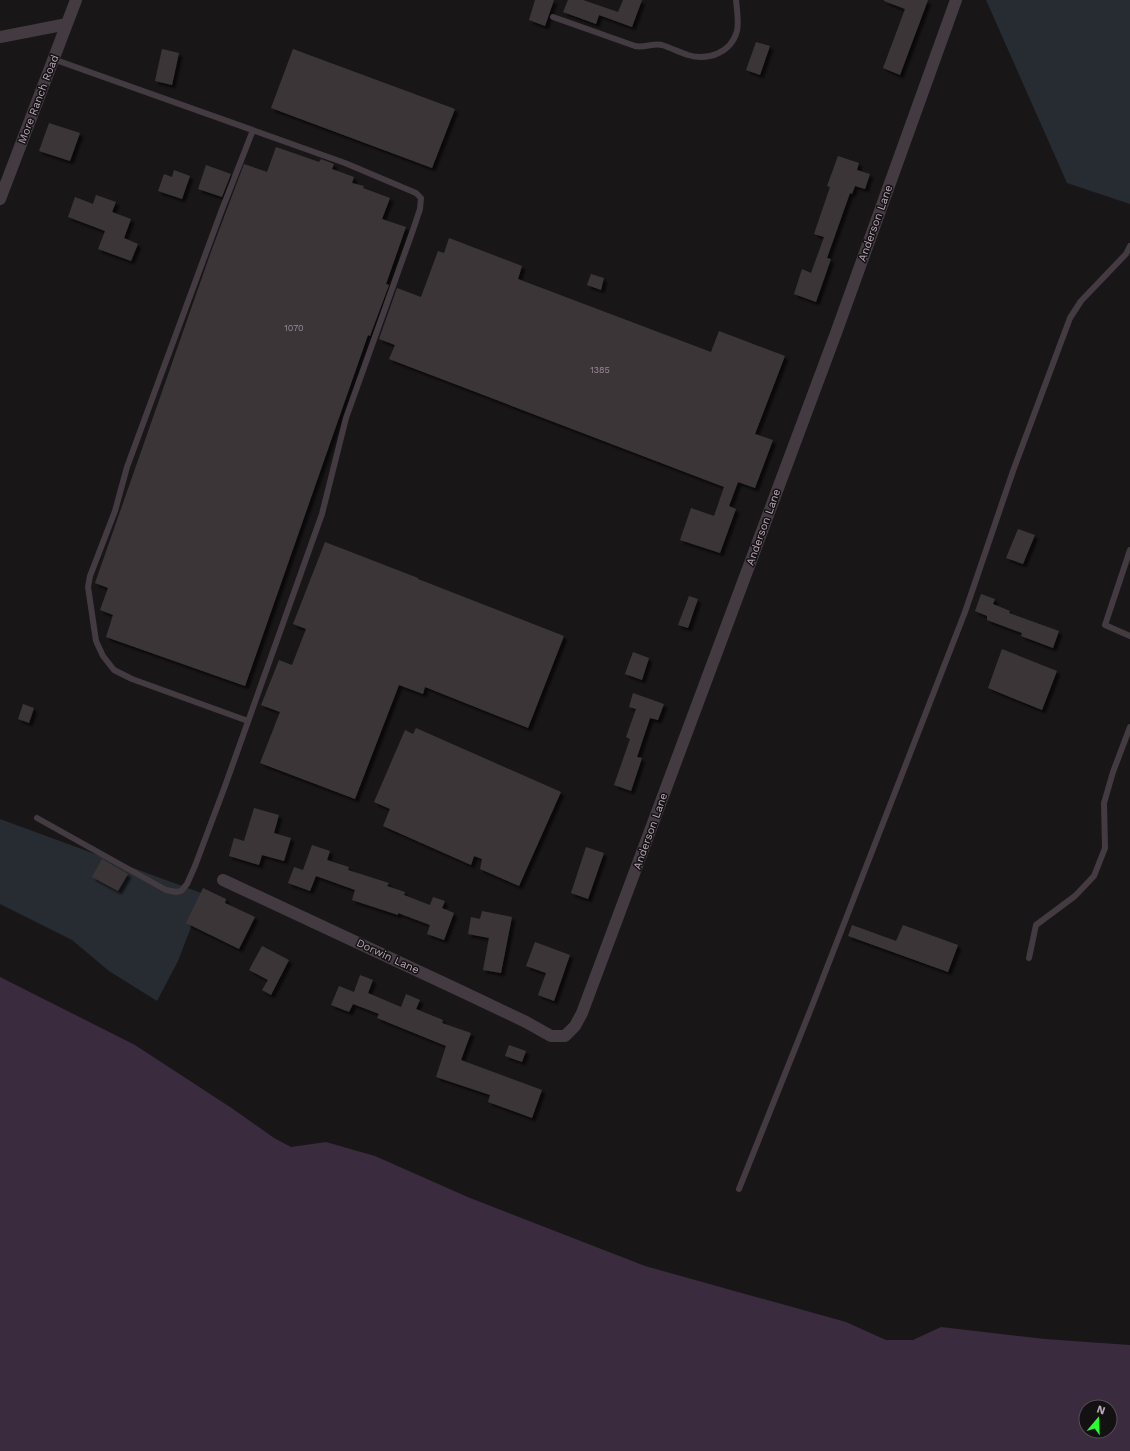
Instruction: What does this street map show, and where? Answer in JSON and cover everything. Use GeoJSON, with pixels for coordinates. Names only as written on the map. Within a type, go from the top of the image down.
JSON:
{"type":"FeatureCollection","features":[{"type":"Feature","properties":{"kind":"street","name":"More Ranch Road"},"geometry":{"type":"LineString","coordinates":[[0,199],[76,0]]}},
{"type":"Feature","properties":{"kind":"street","name":"Anderson Lane"},"geometry":{"type":"LineString","coordinates":[[551,1036],[565,1036],[575,1026],[582,1013],[836,333],[956,0]]}},
{"type":"Feature","properties":{"kind":"street"},"geometry":{"type":"LineString","coordinates":[[0,37],[67,24]]}},
{"type":"Feature","properties":{"kind":"street","name":"Dorwin Lane"},"geometry":{"type":"LineString","coordinates":[[224,880],[526,1022],[551,1036]]}},
{"type":"Feature","properties":{"kind":"lane"},"geometry":{"type":"LineString","coordinates":[[553,17],[640,48],[657,44],[689,55],[704,58],[719,54],[731,43],[737,30],[736,0]]}},
{"type":"Feature","properties":{"kind":"lane"},"geometry":{"type":"LineString","coordinates":[[37,818],[166,890],[176,892],[181,891],[187,884],[248,721],[322,514],[346,418],[413,230],[420,209],[421,198],[416,193],[345,163],[53,59]]}},
{"type":"Feature","properties":{"kind":"lane"},"geometry":{"type":"LineString","coordinates":[[248,721],[132,679],[114,670],[103,656],[96,641],[88,586],[90,576],[115,511],[127,467],[221,212],[253,130]]}},
{"type":"Feature","properties":{"kind":"lane"},"geometry":{"type":"LineString","coordinates":[[739,1189],[965,612],[1013,471],[1070,318],[1081,301],[1126,254],[1130,246]]}},
{"type":"Feature","properties":{"kind":"lane"},"geometry":{"type":"LineString","coordinates":[[1130,550],[1105,625],[1130,636]]}},
{"type":"Feature","properties":{"kind":"lane"},"geometry":{"type":"LineString","coordinates":[[1029,958],[1036,924],[1075,896],[1094,876],[1105,848],[1104,803],[1113,772],[1130,727]]}},
{"type":"Feature","properties":{"kind":"shaded area"},"geometry":{"type":"Polygon","coordinates":[[[986,0],[1130,0],[1130,204],[1067,183],[986,0]]]}},
{"type":"Feature","properties":{"kind":"shaded area"},"geometry":{"type":"Polygon","coordinates":[[[0,819],[204,894],[178,961],[157,1001],[109,971],[72,940],[0,904],[0,819]]]}},
{"type":"Feature","properties":{"kind":"shaded area"},"geometry":{"type":"Polygon","coordinates":[[[0,977],[135,1045],[233,1109],[274,1138],[291,1147],[326,1142],[375,1156],[470,1198],[645,1266],[846,1322],[886,1340],[913,1340],[941,1327],[1045,1339],[1130,1345],[1130,1451],[0,1451],[0,977]]]}},
{"type":"Feature","properties":{"kind":"building"},"geometry":{"type":"Polygon","coordinates":[[[535,0],[554,0],[545,26],[529,20],[535,0]]]}},
{"type":"Feature","properties":{"kind":"building"},"geometry":{"type":"Polygon","coordinates":[[[568,0],[583,0],[618,12],[623,0],[642,0],[632,27],[599,15],[596,24],[563,12],[568,0]]]}},
{"type":"Feature","properties":{"kind":"building"},"geometry":{"type":"Polygon","coordinates":[[[884,0],[928,0],[900,75],[883,68],[905,9],[884,0]]]}},
{"type":"Feature","properties":{"kind":"building"},"geometry":{"type":"Polygon","coordinates":[[[756,42],[770,46],[760,75],[746,70],[756,42]]]}},
{"type":"Feature","properties":{"kind":"building"},"geometry":{"type":"Polygon","coordinates":[[[162,49],[179,53],[172,85],[155,81],[162,49]]]}},
{"type":"Feature","properties":{"kind":"building"},"geometry":{"type":"Polygon","coordinates":[[[293,49],[455,109],[432,168],[271,108],[293,49]]]}},
{"type":"Feature","properties":{"kind":"building"},"geometry":{"type":"Polygon","coordinates":[[[49,123],[80,133],[70,161],[39,151],[49,123]]]}},
{"type":"Feature","properties":{"kind":"building"},"geometry":{"type":"Polygon","coordinates":[[[276,147],[319,162],[321,159],[334,164],[332,169],[354,177],[352,183],[364,186],[363,188],[390,198],[382,219],[406,227],[386,284],[389,285],[370,336],[368,335],[245,686],[106,637],[113,615],[100,610],[108,588],[95,583],[212,249],[244,164],[267,172],[276,147]]]}},
{"type":"Feature","properties":{"kind":"building"},"geometry":{"type":"Polygon","coordinates":[[[838,156],[859,163],[857,170],[870,174],[865,189],[855,186],[852,194],[850,193],[827,258],[831,259],[816,302],[794,294],[802,269],[811,273],[824,237],[814,234],[830,187],[827,186],[838,156]]]}},
{"type":"Feature","properties":{"kind":"building"},"geometry":{"type":"Polygon","coordinates":[[[206,165],[231,174],[222,197],[198,189],[206,165]]]}},
{"type":"Feature","properties":{"kind":"building"},"geometry":{"type":"Polygon","coordinates":[[[174,170],[190,176],[182,199],[158,191],[164,174],[172,177],[174,170]]]}},
{"type":"Feature","properties":{"kind":"building"},"geometry":{"type":"Polygon","coordinates":[[[96,195],[116,202],[112,212],[131,219],[124,238],[138,244],[131,261],[98,249],[105,231],[68,217],[75,197],[93,204],[96,195]]]}},
{"type":"Feature","properties":{"kind":"building"},"geometry":{"type":"Polygon","coordinates":[[[449,238],[522,266],[518,279],[711,352],[719,331],[785,356],[755,434],[773,440],[755,488],[738,482],[729,506],[736,509],[720,553],[680,540],[691,508],[714,516],[724,487],[389,359],[395,345],[379,339],[397,288],[421,297],[438,251],[444,253],[449,238]]]}},
{"type":"Feature","properties":{"kind":"building"},"geometry":{"type":"Polygon","coordinates":[[[591,274],[604,278],[601,290],[587,285],[591,274]]]}},
{"type":"Feature","properties":{"kind":"building"},"geometry":{"type":"Polygon","coordinates":[[[1018,529],[1035,535],[1023,564],[1006,558],[1018,529]]]}},
{"type":"Feature","properties":{"kind":"building"},"geometry":{"type":"Polygon","coordinates":[[[325,542],[564,636],[528,728],[425,687],[423,694],[399,685],[355,799],[260,763],[280,712],[261,705],[279,660],[292,665],[306,629],[293,624],[325,542]]]}},
{"type":"Feature","properties":{"kind":"building"},"geometry":{"type":"Polygon","coordinates":[[[981,594],[995,599],[993,604],[1010,611],[1009,613],[1059,631],[1053,648],[1021,636],[1022,633],[987,620],[987,616],[975,611],[981,594]]]}},
{"type":"Feature","properties":{"kind":"building"},"geometry":{"type":"Polygon","coordinates":[[[689,596],[698,599],[688,628],[678,625],[689,596]]]}},
{"type":"Feature","properties":{"kind":"building"},"geometry":{"type":"Polygon","coordinates":[[[1002,649],[1057,671],[1042,710],[988,688],[1002,649]]]}},
{"type":"Feature","properties":{"kind":"building"},"geometry":{"type":"Polygon","coordinates":[[[633,652],[649,658],[642,680],[625,674],[633,652]]]}},
{"type":"Feature","properties":{"kind":"building"},"geometry":{"type":"Polygon","coordinates":[[[633,693],[664,704],[658,720],[650,718],[637,757],[642,758],[631,791],[614,785],[630,739],[626,737],[636,709],[629,707],[633,693]]]}},
{"type":"Feature","properties":{"kind":"building"},"geometry":{"type":"Polygon","coordinates":[[[23,704],[34,708],[29,723],[18,719],[23,704]]]}},
{"type":"Feature","properties":{"kind":"building"},"geometry":{"type":"Polygon","coordinates":[[[416,728],[561,792],[519,886],[480,869],[482,859],[474,856],[471,865],[383,826],[390,809],[374,802],[405,730],[413,734],[416,728]]]}},
{"type":"Feature","properties":{"kind":"building"},"geometry":{"type":"Polygon","coordinates":[[[254,808],[279,815],[274,833],[291,838],[284,861],[262,855],[259,865],[229,856],[234,838],[244,841],[254,808]]]}},
{"type":"Feature","properties":{"kind":"building"},"geometry":{"type":"Polygon","coordinates":[[[312,845],[330,851],[327,860],[349,867],[348,870],[389,883],[387,886],[405,892],[404,895],[430,905],[433,897],[445,901],[442,908],[454,913],[444,940],[427,934],[430,925],[398,913],[398,915],[352,900],[355,890],[316,876],[310,891],[288,883],[294,867],[303,870],[312,845]]]}},
{"type":"Feature","properties":{"kind":"building"},"geometry":{"type":"Polygon","coordinates":[[[586,847],[604,853],[588,899],[571,893],[586,847]]]}},
{"type":"Feature","properties":{"kind":"building"},"geometry":{"type":"Polygon","coordinates":[[[102,859],[128,874],[118,891],[92,877],[102,859]]]}},
{"type":"Feature","properties":{"kind":"building"},"geometry":{"type":"Polygon","coordinates":[[[203,888],[226,899],[225,903],[255,917],[239,949],[186,923],[203,888]]]}},
{"type":"Feature","properties":{"kind":"building"},"geometry":{"type":"Polygon","coordinates":[[[482,911],[512,917],[501,973],[483,970],[489,938],[468,934],[471,917],[480,919],[482,911]]]}},
{"type":"Feature","properties":{"kind":"building"},"geometry":{"type":"Polygon","coordinates":[[[852,925],[896,941],[903,925],[958,945],[948,972],[848,936],[852,925]]]}},
{"type":"Feature","properties":{"kind":"building"},"geometry":{"type":"Polygon","coordinates":[[[535,942],[570,955],[554,1001],[538,995],[546,973],[526,966],[535,942]]]}},
{"type":"Feature","properties":{"kind":"building"},"geometry":{"type":"Polygon","coordinates":[[[262,946],[289,960],[271,995],[262,990],[268,980],[249,970],[262,946]]]}},
{"type":"Feature","properties":{"kind":"building"},"geometry":{"type":"Polygon","coordinates":[[[360,975],[373,980],[368,993],[401,1007],[406,994],[420,1000],[416,1009],[443,1020],[442,1023],[471,1033],[461,1060],[542,1090],[532,1118],[488,1102],[490,1095],[436,1077],[446,1046],[377,1018],[379,1014],[353,1004],[349,1012],[331,1005],[339,986],[354,992],[360,975]]]}},
{"type":"Feature","properties":{"kind":"building"},"geometry":{"type":"Polygon","coordinates":[[[509,1045],[526,1051],[522,1062],[505,1056],[509,1045]]]}}]}
